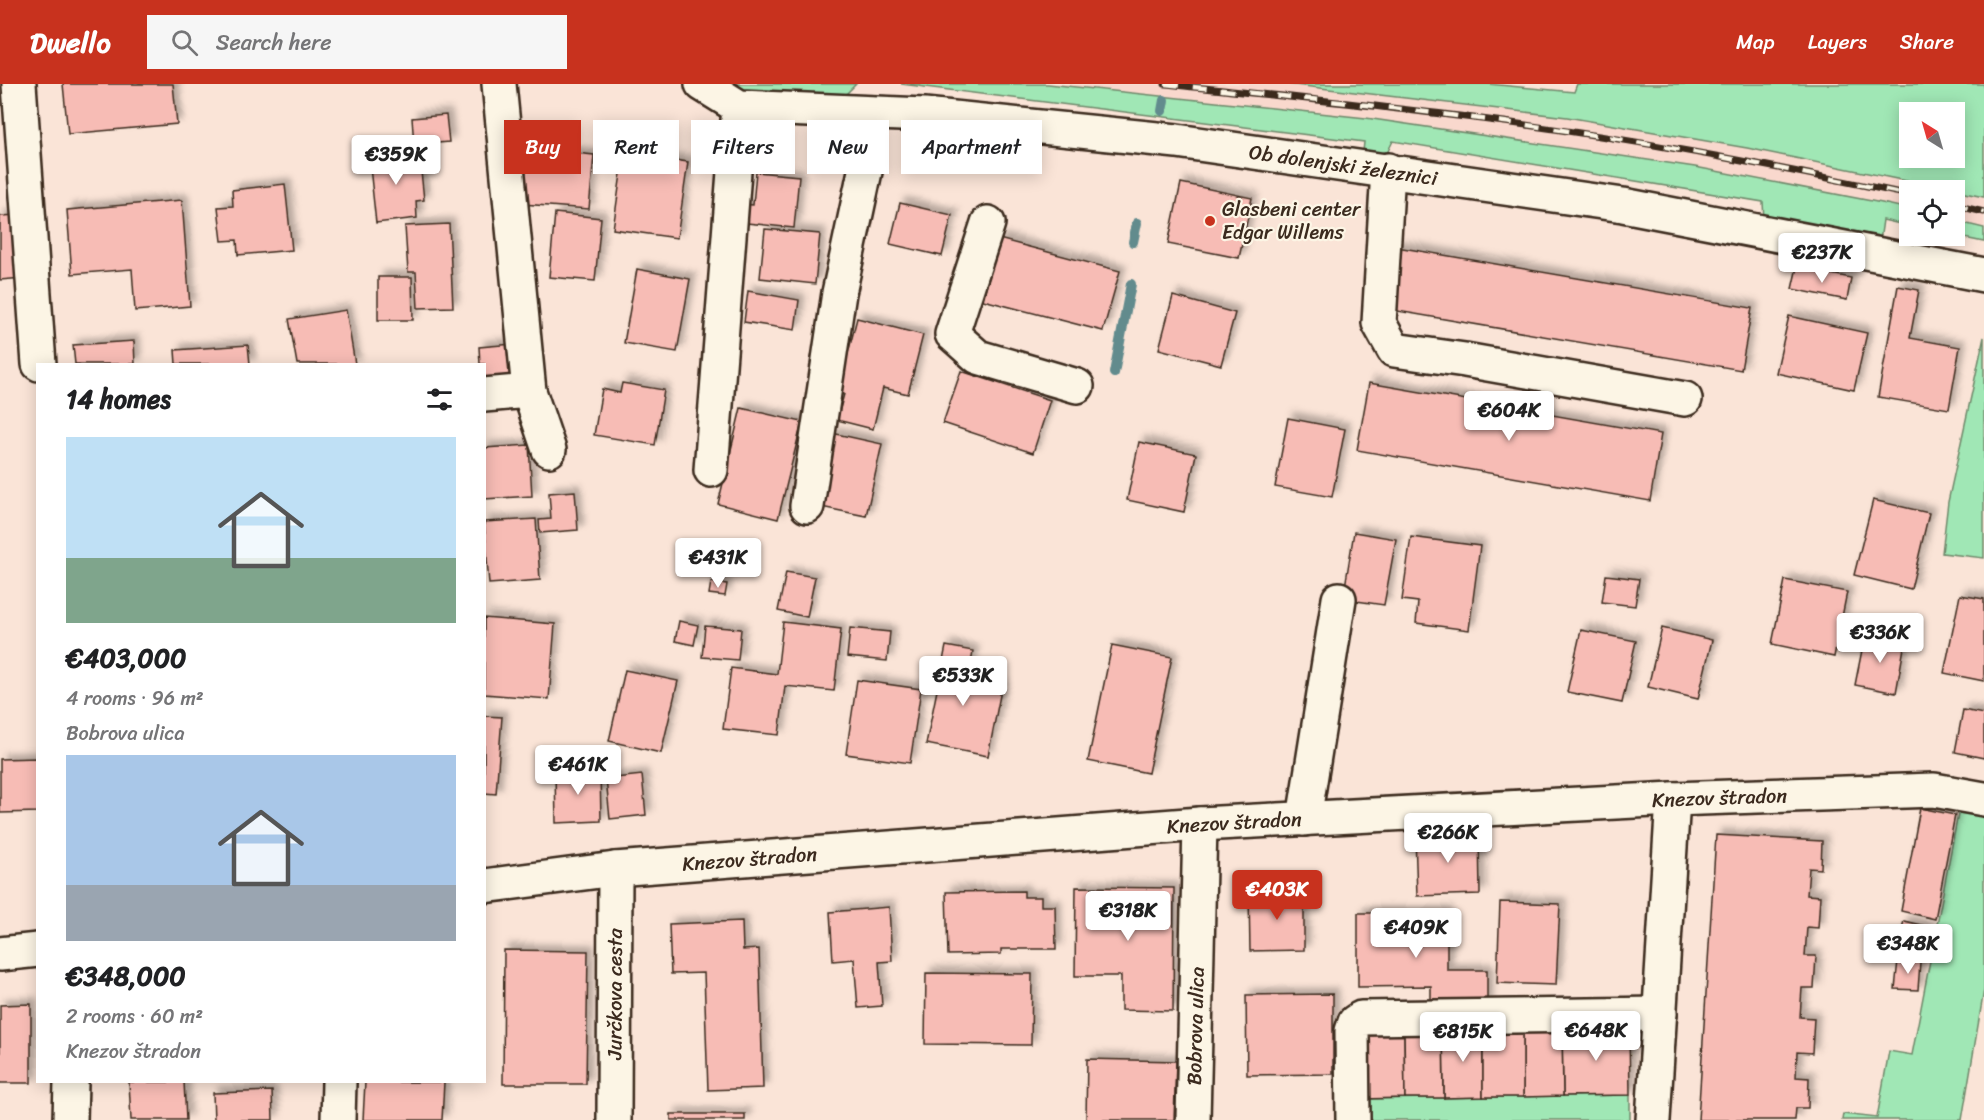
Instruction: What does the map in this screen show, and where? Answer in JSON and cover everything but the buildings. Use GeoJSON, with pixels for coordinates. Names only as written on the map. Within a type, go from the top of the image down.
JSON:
{"type":"FeatureCollection","features":[{"type":"Feature","properties":{"kind":"street"},"geometry":{"type":"LineString","coordinates":[[19,84],[39,363]]}},
{"type":"Feature","properties":{"kind":"street"},"geometry":{"type":"LineString","coordinates":[[499,84],[529,391],[549,450]]}},
{"type":"Feature","properties":{"kind":"street","name":"Ob dolenjski železnici"},"geometry":{"type":"LineString","coordinates":[[702,84],[739,107],[924,115],[1177,141],[1623,205],[1984,275]]}},
{"type":"Feature","properties":{"kind":"street"},"geometry":{"type":"LineString","coordinates":[[711,470],[739,107]]}},
{"type":"Feature","properties":{"kind":"street"},"geometry":{"type":"LineString","coordinates":[[1389,170],[1379,323],[1394,350],[1465,360],[1685,399]]}},
{"type":"Feature","properties":{"kind":"street"},"geometry":{"type":"LineString","coordinates":[[807,506],[839,293],[864,174]]}},
{"type":"Feature","properties":{"kind":"street"},"geometry":{"type":"LineString","coordinates":[[988,223],[952,334],[978,357],[1077,386]]}},
{"type":"Feature","properties":{"kind":"street"},"geometry":{"type":"LineString","coordinates":[[486,395],[529,391]]}},
{"type":"Feature","properties":{"kind":"street"},"geometry":{"type":"LineString","coordinates":[[1304,819],[1339,599]]}},
{"type":"Feature","properties":{"kind":"street","name":"Knezov štradon"},"geometry":{"type":"LineString","coordinates":[[486,886],[615,869],[1200,824],[1673,799],[1934,790],[1984,799]]}},
{"type":"Feature","properties":{"kind":"street"},"geometry":{"type":"LineString","coordinates":[[1653,1120],[1673,799]]}},
{"type":"Feature","properties":{"kind":"street","name":"Bobrova ulica"},"geometry":{"type":"LineString","coordinates":[[1193,1120],[1200,824]]}},
{"type":"Feature","properties":{"kind":"street","name":"Jurčkova cesta"},"geometry":{"type":"LineString","coordinates":[[614,1120],[615,869]]}},
{"type":"Feature","properties":{"kind":"street"},"geometry":{"type":"LineString","coordinates":[[0,954],[36,950]]}},
{"type":"Feature","properties":{"kind":"street"},"geometry":{"type":"LineString","coordinates":[[1353,1120],[1352,1031],[1355,1022],[1361,1018],[1660,1014]]}},
{"type":"Feature","properties":{"kind":"street"},"geometry":{"type":"LineString","coordinates":[[70,1120],[71,1083]]}},
{"type":"Feature","properties":{"kind":"street"},"geometry":{"type":"LineString","coordinates":[[338,1120],[339,1083]]}},
{"type":"Feature","properties":{"kind":"shaded area"},"geometry":{"type":"Polygon","coordinates":[[[1048,84],[1286,84],[1567,117],[1747,148],[1903,180],[1899,180],[1899,207],[1695,167],[1366,118],[1048,84]]]}},
{"type":"Feature","properties":{"kind":"shaded area"},"geometry":{"type":"Polygon","coordinates":[[[1965,193],[1984,197],[1984,228],[1965,223],[1965,193]]]}},
{"type":"Feature","properties":{"kind":"green space"},"geometry":{"type":"Polygon","coordinates":[[[727,84],[856,84],[841,99],[737,90],[727,84]]]}},
{"type":"Feature","properties":{"kind":"green space"},"geometry":{"type":"Polygon","coordinates":[[[901,84],[1048,84],[1366,118],[1695,167],[1882,203],[1899,207],[1899,224],[1883,220],[1880,241],[1764,220],[1763,202],[1393,141],[1385,157],[1363,152],[1364,142],[901,84]]]}},
{"type":"Feature","properties":{"kind":"green space"},"geometry":{"type":"Polygon","coordinates":[[[1286,84],[1488,84],[1574,92],[1577,84],[1984,84],[1984,197],[1965,193],[1965,180],[1902,180],[1747,148],[1567,117],[1286,84]]]}},
{"type":"Feature","properties":{"kind":"green space"},"geometry":{"type":"Polygon","coordinates":[[[1965,223],[1984,228],[1984,242],[1965,238],[1965,223]]]}},
{"type":"Feature","properties":{"kind":"green space"},"geometry":{"type":"Polygon","coordinates":[[[1984,337],[1984,558],[1942,553],[1948,502],[1984,337]]]}},
{"type":"Feature","properties":{"kind":"green space"},"geometry":{"type":"Polygon","coordinates":[[[1959,809],[1984,816],[1984,990],[1962,1120],[1842,1120],[1843,1114],[1877,1118],[1889,1051],[1912,1055],[1959,809]]]}},
{"type":"Feature","properties":{"kind":"green space"},"geometry":{"type":"Polygon","coordinates":[[[1630,1095],[1630,1120],[1363,1120],[1363,1099],[1630,1095]]]}},
{"type":"Feature","properties":{"kind":"waterway"},"geometry":{"type":"LineString","coordinates":[[1162,111],[1164,100]]}},
{"type":"Feature","properties":{"kind":"waterway"},"geometry":{"type":"LineString","coordinates":[[1133,242],[1137,223]]}},
{"type":"Feature","properties":{"kind":"waterway"},"geometry":{"type":"LineString","coordinates":[[1114,373],[1131,284]]}},
{"type":"Feature","properties":{"kind":"railway"},"geometry":{"type":"LineString","coordinates":[[1165,84],[1402,109],[1535,126],[1696,152],[1899,193]]}},
{"type":"Feature","properties":{"kind":"railway"},"geometry":{"type":"LineString","coordinates":[[1965,208],[1984,212]]}},
{"type":"Feature","properties":{"kind":"place","name":"Glasbeni center Edgar Willems"},"geometry":{"type":"Point","coordinates":[1210,221]}}]}
